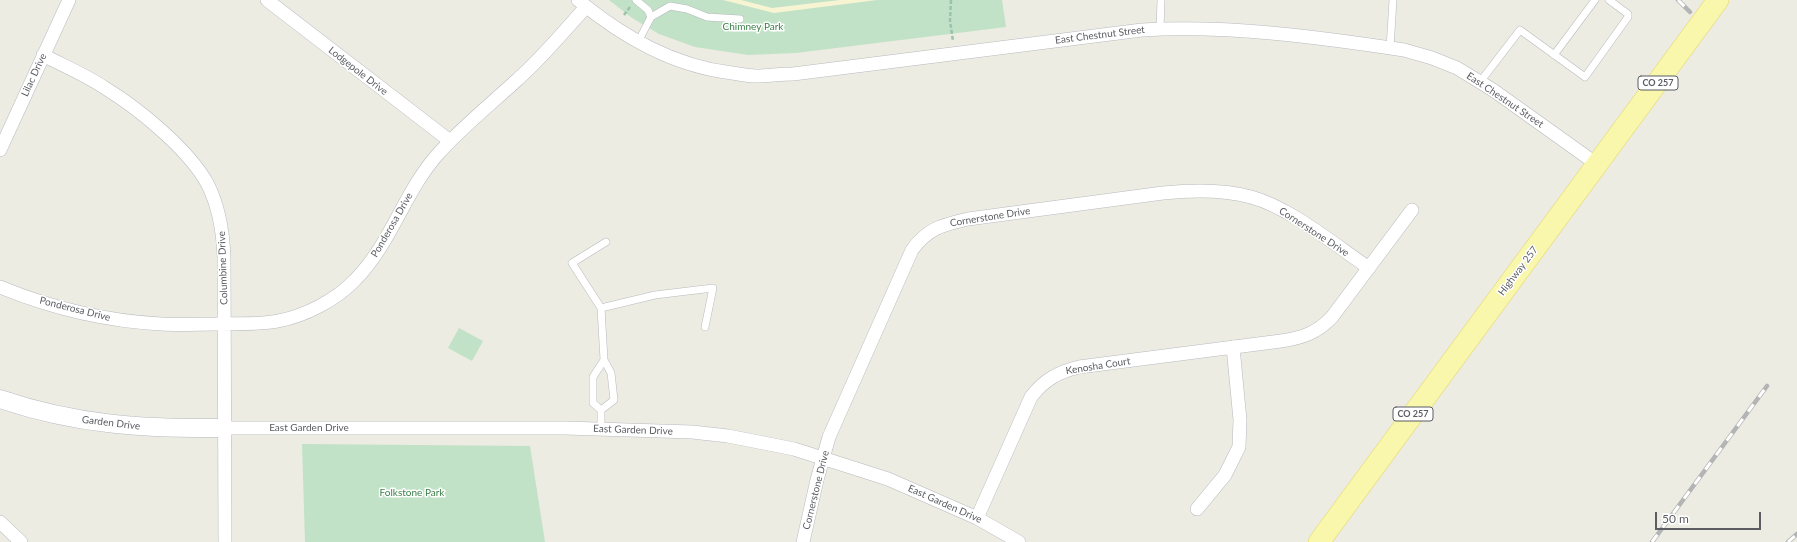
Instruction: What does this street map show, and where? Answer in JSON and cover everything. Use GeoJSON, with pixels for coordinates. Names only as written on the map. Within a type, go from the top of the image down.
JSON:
{"type":"FeatureCollection","features":[{"type":"Feature","properties":{"kind":"main road","name":"Highway 257"},"geometry":{"type":"LineString","coordinates":[[1319,542],[1718,0]]}},
{"type":"Feature","properties":{"kind":"street","name":"Lilac Drive"},"geometry":{"type":"LineString","coordinates":[[0,150],[69,0]]}},
{"type":"Feature","properties":{"kind":"street","name":"Lodgepole Drive"},"geometry":{"type":"LineString","coordinates":[[267,0],[450,142]]}},
{"type":"Feature","properties":{"kind":"street","name":"Ponderosa Drive"},"geometry":{"type":"LineString","coordinates":[[0,287],[66,309],[106,318],[162,324],[269,322],[289,319],[308,311],[342,292],[356,280],[377,252],[410,193],[436,156],[466,124],[540,59],[582,3]]}},
{"type":"Feature","properties":{"kind":"street","name":"East Chestnut Street"},"geometry":{"type":"LineString","coordinates":[[582,3],[607,23],[663,55],[682,62],[718,71],[755,76],[793,74],[954,53],[1160,29],[1231,29],[1390,48],[1432,58],[1458,68],[1493,90],[1598,165]]}},
{"type":"Feature","properties":{"kind":"street","name":"Columbine Drive"},"geometry":{"type":"LineString","coordinates":[[43,55],[105,87],[126,102],[174,143],[199,171],[214,200],[222,230],[225,324],[225,542]]}},
{"type":"Feature","properties":{"kind":"street","name":"Cornerstone Drive"},"geometry":{"type":"LineString","coordinates":[[803,542],[823,457],[830,437],[912,250],[920,239],[934,228],[968,219],[1163,193],[1214,191],[1252,197],[1271,205],[1300,221],[1369,268]]}},
{"type":"Feature","properties":{"kind":"street","name":"Kenosha Court"},"geometry":{"type":"LineString","coordinates":[[977,518],[1030,397],[1040,385],[1051,377],[1063,371],[1079,367],[1281,341],[1311,334],[1324,326],[1332,317],[1412,210]]}},
{"type":"Feature","properties":{"kind":"street"},"geometry":{"type":"LineString","coordinates":[[1197,510],[1225,476],[1239,447],[1240,420],[1233,347]]}},
{"type":"Feature","properties":{"kind":"street","name":"Garden Drive"},"geometry":{"type":"LineString","coordinates":[[0,399],[47,412],[99,423],[132,427],[225,428]]}},
{"type":"Feature","properties":{"kind":"street","name":"East Garden Drive"},"geometry":{"type":"LineString","coordinates":[[225,428],[602,428],[692,432],[728,436],[794,449],[888,479],[977,518],[1019,542]]}},
{"type":"Feature","properties":{"kind":"street"},"geometry":{"type":"LineString","coordinates":[[0,522],[20,542]]}},
{"type":"Feature","properties":{"kind":"lane"},"geometry":{"type":"LineString","coordinates":[[636,0],[648,10],[651,17]]}},
{"type":"Feature","properties":{"kind":"lane"},"geometry":{"type":"LineString","coordinates":[[1160,29],[1161,0]]}},
{"type":"Feature","properties":{"kind":"lane"},"geometry":{"type":"LineString","coordinates":[[1390,48],[1393,0]]}},
{"type":"Feature","properties":{"kind":"lane"},"geometry":{"type":"LineString","coordinates":[[1554,54],[1594,0]]}},
{"type":"Feature","properties":{"kind":"lane"},"geometry":{"type":"LineString","coordinates":[[1480,82],[1520,30],[1585,77],[1628,15],[1609,0]]}},
{"type":"Feature","properties":{"kind":"lane"},"geometry":{"type":"LineString","coordinates":[[638,42],[651,17],[670,6],[687,9],[706,17],[740,20]]}},
{"type":"Feature","properties":{"kind":"lane"},"geometry":{"type":"LineString","coordinates":[[601,410],[614,400],[611,373],[604,360],[601,308],[572,263],[606,242]]}},
{"type":"Feature","properties":{"kind":"lane"},"geometry":{"type":"LineString","coordinates":[[601,308],[655,295],[713,288],[705,327]]}},
{"type":"Feature","properties":{"kind":"lane"},"geometry":{"type":"LineString","coordinates":[[602,428],[601,410],[593,403],[593,377],[604,360]]}},
{"type":"Feature","properties":{"kind":"path"},"geometry":{"type":"LineString","coordinates":[[951,0],[950,21],[954,53]]}},
{"type":"Feature","properties":{"kind":"green space","name":"Chimney Park"},"geometry":{"type":"Polygon","coordinates":[[[609,0],[1002,0],[1006,27],[796,53],[748,55],[695,47],[659,34],[632,18],[609,0]]]}},
{"type":"Feature","properties":{"kind":"green space"},"geometry":{"type":"Polygon","coordinates":[[[459,328],[483,341],[472,361],[448,348],[459,328]]]}},
{"type":"Feature","properties":{"kind":"green space","name":"Folkstone Park"},"geometry":{"type":"Polygon","coordinates":[[[302,444],[530,446],[545,542],[305,542],[302,444]]]}},
{"type":"Feature","properties":{"kind":"sand"},"geometry":{"type":"Polygon","coordinates":[[[723,0],[741,0],[772,8],[840,0],[877,0],[774,13],[723,0]]]}},
{"type":"Feature","properties":{"kind":"railway"},"geometry":{"type":"LineString","coordinates":[[1678,0],[1690,12]]}},
{"type":"Feature","properties":{"kind":"railway"},"geometry":{"type":"LineString","coordinates":[[1652,542],[1767,386]]}},
{"type":"Feature","properties":{"kind":"railway"},"geometry":{"type":"LineString","coordinates":[[1788,542],[1797,534]]}}]}
